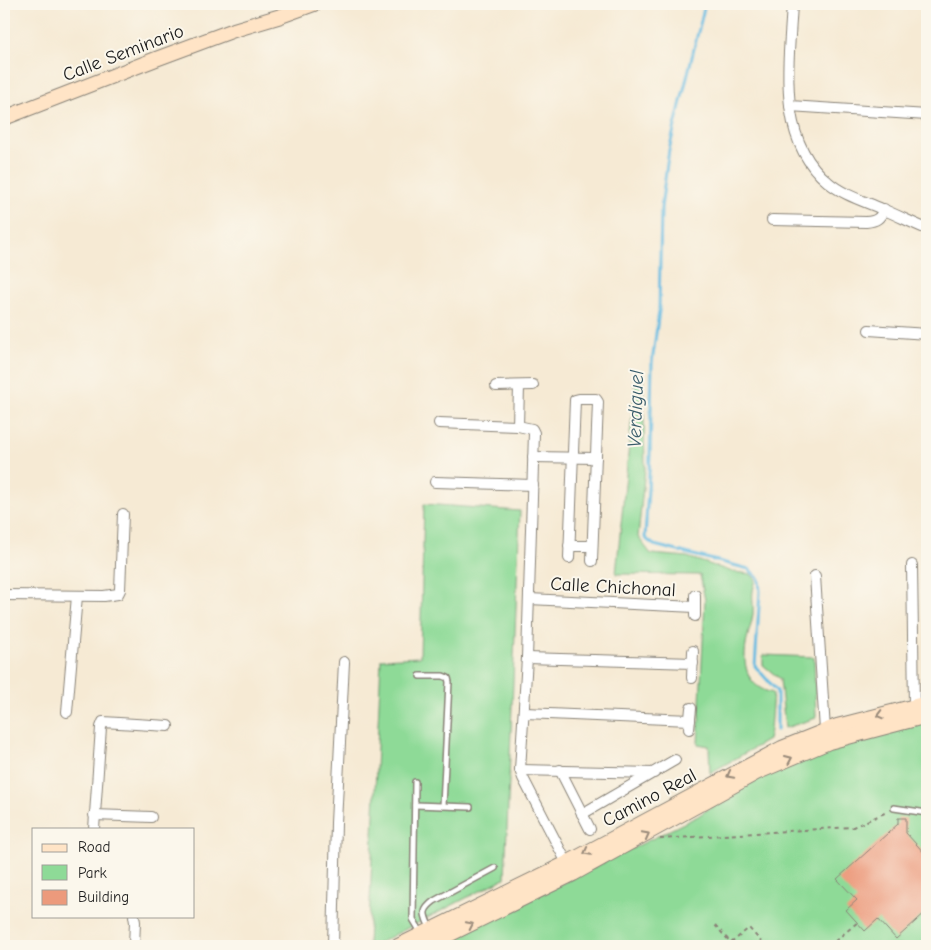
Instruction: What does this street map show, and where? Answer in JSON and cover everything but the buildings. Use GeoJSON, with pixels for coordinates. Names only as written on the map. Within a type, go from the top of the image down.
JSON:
{"type":"FeatureCollection","features":[{"type":"Feature","properties":{"kind":"main road","name":"Calle Seminario"},"geometry":{"type":"LineString","coordinates":[[4,118],[173,52],[314,4]]}},
{"type":"Feature","properties":{"kind":"main road","name":"Camino Real"},"geometry":{"type":"LineString","coordinates":[[398,946],[429,939],[570,868],[650,833],[756,773],[829,742],[861,726],[921,704]]}},
{"type":"Feature","properties":{"kind":"main road","name":"Camino Real"},"geometry":{"type":"LineString","coordinates":[[570,868],[754,762],[782,748],[826,730],[927,716]]}},
{"type":"Feature","properties":{"kind":"street"},"geometry":{"type":"LineString","coordinates":[[792,4],[790,106],[793,129],[804,155],[814,169],[828,183],[841,191],[927,229]]}},
{"type":"Feature","properties":{"kind":"street"},"geometry":{"type":"LineString","coordinates":[[790,106],[927,115]]}},
{"type":"Feature","properties":{"kind":"street"},"geometry":{"type":"LineString","coordinates":[[772,220],[866,222],[875,221],[881,217],[884,209]]}},
{"type":"Feature","properties":{"kind":"street"},"geometry":{"type":"LineString","coordinates":[[869,330],[927,334]]}},
{"type":"Feature","properties":{"kind":"street"},"geometry":{"type":"LineString","coordinates":[[496,386],[533,385]]}},
{"type":"Feature","properties":{"kind":"street"},"geometry":{"type":"LineString","coordinates":[[518,426],[519,386]]}},
{"type":"Feature","properties":{"kind":"street"},"geometry":{"type":"LineString","coordinates":[[569,558],[575,400],[579,398],[596,399],[598,402],[592,561]]}},
{"type":"Feature","properties":{"kind":"street"},"geometry":{"type":"LineString","coordinates":[[439,423],[518,426],[532,429],[534,438],[533,485],[527,658],[520,770],[522,778],[570,868]]}},
{"type":"Feature","properties":{"kind":"street"},"geometry":{"type":"LineString","coordinates":[[533,457],[596,458]]}},
{"type":"Feature","properties":{"kind":"street"},"geometry":{"type":"LineString","coordinates":[[435,482],[533,485]]}},
{"type":"Feature","properties":{"kind":"street"},"geometry":{"type":"LineString","coordinates":[[4,595],[104,596],[118,594],[120,590],[123,514]]}},
{"type":"Feature","properties":{"kind":"street"},"geometry":{"type":"LineString","coordinates":[[569,546],[592,546]]}},
{"type":"Feature","properties":{"kind":"street"},"geometry":{"type":"LineString","coordinates":[[912,565],[921,704]]}},
{"type":"Feature","properties":{"kind":"street"},"geometry":{"type":"LineString","coordinates":[[815,576],[826,730]]}},
{"type":"Feature","properties":{"kind":"street","name":"Calle Chichonal"},"geometry":{"type":"LineString","coordinates":[[529,600],[695,612],[695,595]]}},
{"type":"Feature","properties":{"kind":"street"},"geometry":{"type":"LineString","coordinates":[[67,712],[77,596]]}},
{"type":"Feature","properties":{"kind":"street"},"geometry":{"type":"LineString","coordinates":[[692,678],[693,650]]}},
{"type":"Feature","properties":{"kind":"street"},"geometry":{"type":"LineString","coordinates":[[527,658],[693,663]]}},
{"type":"Feature","properties":{"kind":"street"},"geometry":{"type":"LineString","coordinates":[[333,946],[336,823],[344,662]]}},
{"type":"Feature","properties":{"kind":"street"},"geometry":{"type":"LineString","coordinates":[[525,713],[690,724],[691,708]]}},
{"type":"Feature","properties":{"kind":"street"},"geometry":{"type":"LineString","coordinates":[[94,828],[101,727],[103,722],[168,726]]}},
{"type":"Feature","properties":{"kind":"street"},"geometry":{"type":"LineString","coordinates":[[582,814],[675,760]]}},
{"type":"Feature","properties":{"kind":"street"},"geometry":{"type":"LineString","coordinates":[[520,770],[654,773]]}},
{"type":"Feature","properties":{"kind":"street"},"geometry":{"type":"LineString","coordinates":[[560,770],[590,829]]}},
{"type":"Feature","properties":{"kind":"street"},"geometry":{"type":"LineString","coordinates":[[94,815],[151,817]]}},
{"type":"Feature","properties":{"kind":"street"},"geometry":{"type":"LineString","coordinates":[[134,918],[134,946]]}},
{"type":"Feature","properties":{"kind":"lane"},"geometry":{"type":"LineString","coordinates":[[420,676],[443,676],[448,678],[449,682],[443,806]]}},
{"type":"Feature","properties":{"kind":"lane"},"geometry":{"type":"LineString","coordinates":[[415,782],[413,919],[429,939]]}},
{"type":"Feature","properties":{"kind":"lane"},"geometry":{"type":"LineString","coordinates":[[414,805],[470,807]]}},
{"type":"Feature","properties":{"kind":"lane"},"geometry":{"type":"LineString","coordinates":[[894,808],[926,812],[927,819]]}},
{"type":"Feature","properties":{"kind":"lane"},"geometry":{"type":"LineString","coordinates":[[429,939],[424,911],[428,906],[496,868]]}},
{"type":"Feature","properties":{"kind":"path"},"geometry":{"type":"LineString","coordinates":[[650,833],[658,839],[668,840],[853,827],[894,808]]}},
{"type":"Feature","properties":{"kind":"path"},"geometry":{"type":"LineString","coordinates":[[829,946],[858,922]]}},
{"type":"Feature","properties":{"kind":"path"},"geometry":{"type":"LineString","coordinates":[[715,925],[731,943],[750,928],[765,946]]}},
{"type":"Feature","properties":{"kind":"green space"},"geometry":{"type":"Polygon","coordinates":[[[636,375],[643,375],[645,468],[638,537],[651,554],[687,557],[733,572],[751,574],[756,580],[753,590],[753,614],[745,662],[746,669],[753,682],[758,687],[773,693],[768,740],[710,773],[709,746],[698,744],[705,600],[700,575],[616,574],[636,375]]]}},
{"type":"Feature","properties":{"kind":"green space"},"geometry":{"type":"Polygon","coordinates":[[[424,504],[520,511],[505,878],[373,946],[368,946],[381,659],[420,657],[424,504]]]}},
{"type":"Feature","properties":{"kind":"green space"},"geometry":{"type":"Polygon","coordinates":[[[763,655],[814,657],[816,718],[785,728],[780,679],[763,665],[763,655]]]}},
{"type":"Feature","properties":{"kind":"green space"},"geometry":{"type":"Polygon","coordinates":[[[927,722],[927,946],[435,946],[698,816],[731,794],[788,765],[845,743],[927,722]]]}},
{"type":"Feature","properties":{"kind":"waterway","name":"Verdiguel"},"geometry":{"type":"LineString","coordinates":[[705,4],[669,150],[661,208],[659,311],[652,363],[650,456],[645,538],[654,545],[749,569],[759,579],[760,592],[755,666],[777,691],[777,730]]}}]}
